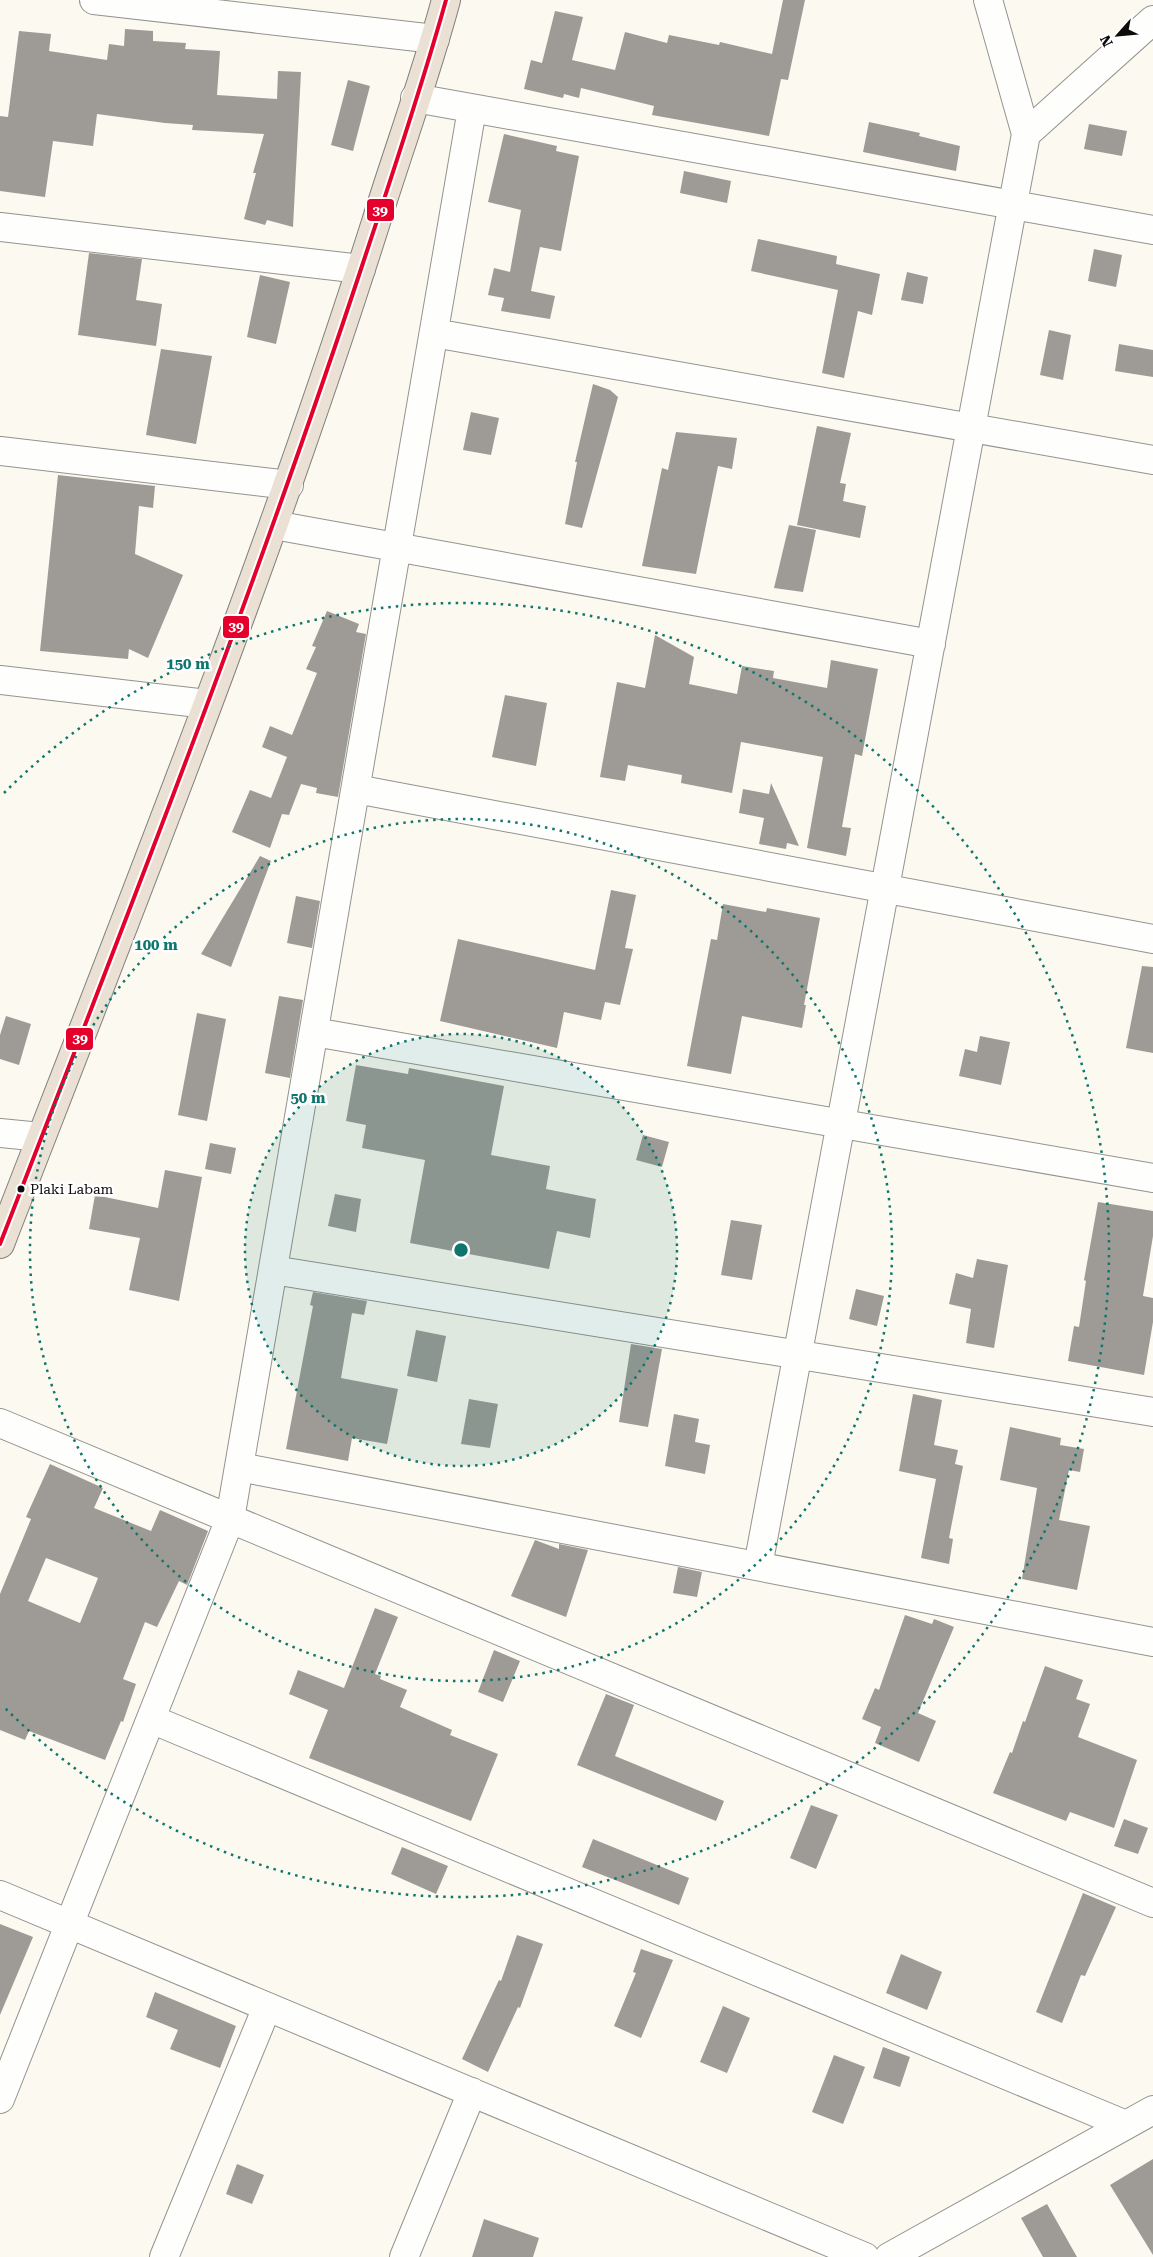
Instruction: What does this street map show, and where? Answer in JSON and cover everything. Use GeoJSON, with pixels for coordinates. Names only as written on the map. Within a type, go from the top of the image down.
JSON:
{"type":"FeatureCollection","features":[{"type":"Feature","properties":{"kind":"highway"},"geometry":{"type":"LineString","coordinates":[[0,1244],[207,704],[289,484],[361,269],[446,0]]}},
{"type":"Feature","properties":{"kind":"street"},"geometry":{"type":"LineString","coordinates":[[94,0],[435,39]]}},
{"type":"Feature","properties":{"kind":"street"},"geometry":{"type":"LineString","coordinates":[[758,1566],[1026,134],[988,0]]}},
{"type":"Feature","properties":{"kind":"street"},"geometry":{"type":"LineString","coordinates":[[1026,134],[1153,20]]}},
{"type":"Feature","properties":{"kind":"street"},"geometry":{"type":"LineString","coordinates":[[415,98],[1153,230]]}},
{"type":"Feature","properties":{"kind":"street"},"geometry":{"type":"LineString","coordinates":[[0,2099],[230,1519],[472,109]]}},
{"type":"Feature","properties":{"kind":"street"},"geometry":{"type":"LineString","coordinates":[[0,227],[361,269]]}},
{"type":"Feature","properties":{"kind":"street"},"geometry":{"type":"LineString","coordinates":[[434,333],[1153,460]]}},
{"type":"Feature","properties":{"kind":"street"},"geometry":{"type":"LineString","coordinates":[[0,451],[289,484]]}},
{"type":"Feature","properties":{"kind":"street"},"geometry":{"type":"LineString","coordinates":[[274,525],[931,644]]}},
{"type":"Feature","properties":{"kind":"street"},"geometry":{"type":"LineString","coordinates":[[0,680],[207,704]]}},
{"type":"Feature","properties":{"kind":"street"},"geometry":{"type":"LineString","coordinates":[[356,789],[1153,939]]}},
{"type":"Feature","properties":{"kind":"street"},"geometry":{"type":"LineString","coordinates":[[314,1032],[1153,1178]]}},
{"type":"Feature","properties":{"kind":"street"},"geometry":{"type":"LineString","coordinates":[[0,1133],[41,1138]]}},
{"type":"Feature","properties":{"kind":"street"},"geometry":{"type":"LineString","coordinates":[[273,1270],[1153,1412]]}},
{"type":"Feature","properties":{"kind":"street"},"geometry":{"type":"LineString","coordinates":[[0,1423],[1153,1903]]}},
{"type":"Feature","properties":{"kind":"street"},"geometry":{"type":"LineString","coordinates":[[240,1467],[1153,1642]]}},
{"type":"Feature","properties":{"kind":"street"},"geometry":{"type":"LineString","coordinates":[[151,1719],[1126,2125]]}},
{"type":"Feature","properties":{"kind":"street"},"geometry":{"type":"LineString","coordinates":[[0,1895],[865,2257]]}},
{"type":"Feature","properties":{"kind":"street"},"geometry":{"type":"LineString","coordinates":[[164,2257],[267,2007]]}},
{"type":"Feature","properties":{"kind":"street"},"geometry":{"type":"LineString","coordinates":[[404,2257],[472,2092]]}},
{"type":"Feature","properties":{"kind":"street"},"geometry":{"type":"LineString","coordinates":[[890,2257],[1153,2110]]}},
{"type":"Feature","properties":{"kind":"building"},"geometry":{"type":"Polygon","coordinates":[[[783,0],[805,0],[788,80],[781,79],[769,136],[652,115],[654,106],[581,88],[579,98],[564,94],[563,98],[524,89],[531,60],[542,63],[555,11],[583,17],[572,60],[615,70],[625,32],[667,43],[669,35],[719,45],[720,42],[772,54],[783,0]]]}},
{"type":"Feature","properties":{"kind":"building"},"geometry":{"type":"Polygon","coordinates":[[[125,29],[153,31],[153,41],[186,43],[185,49],[220,51],[217,95],[277,99],[278,71],[301,72],[293,227],[267,220],[265,225],[244,219],[256,173],[253,173],[264,134],[192,130],[193,125],[97,114],[93,146],[53,141],[45,197],[0,191],[0,116],[8,117],[19,31],[51,34],[49,51],[107,60],[109,44],[124,46],[125,29]]]}},
{"type":"Feature","properties":{"kind":"building"},"geometry":{"type":"Polygon","coordinates":[[[348,80],[370,86],[353,151],[331,145],[348,80]]]}},
{"type":"Feature","properties":{"kind":"building"},"geometry":{"type":"Polygon","coordinates":[[[869,122],[920,133],[919,136],[960,146],[956,171],[863,152],[869,122]]]}},
{"type":"Feature","properties":{"kind":"building"},"geometry":{"type":"Polygon","coordinates":[[[1089,124],[1127,131],[1122,156],[1084,149],[1089,124]]]}},
{"type":"Feature","properties":{"kind":"building"},"geometry":{"type":"Polygon","coordinates":[[[504,134],[557,146],[556,151],[579,156],[561,251],[540,247],[531,291],[555,296],[550,319],[501,311],[504,298],[488,295],[494,268],[510,272],[521,210],[488,202],[504,134]]]}},
{"type":"Feature","properties":{"kind":"building"},"geometry":{"type":"Polygon","coordinates":[[[684,171],[731,181],[727,203],[680,193],[684,171]]]}},
{"type":"Feature","properties":{"kind":"building"},"geometry":{"type":"Polygon","coordinates":[[[758,239],[837,256],[836,264],[880,274],[872,315],[858,311],[844,378],[822,373],[838,290],[751,271],[758,239]]]}},
{"type":"Feature","properties":{"kind":"building"},"geometry":{"type":"Polygon","coordinates":[[[1094,249],[1122,255],[1116,287],[1088,281],[1094,249]]]}},
{"type":"Feature","properties":{"kind":"building"},"geometry":{"type":"Polygon","coordinates":[[[89,253],[142,259],[136,300],[162,304],[156,346],[78,335],[89,253]]]}},
{"type":"Feature","properties":{"kind":"building"},"geometry":{"type":"Polygon","coordinates":[[[907,272],[928,277],[923,304],[901,300],[907,272]]]}},
{"type":"Feature","properties":{"kind":"building"},"geometry":{"type":"Polygon","coordinates":[[[260,275],[290,282],[276,344],[247,337],[260,275]]]}},
{"type":"Feature","properties":{"kind":"building"},"geometry":{"type":"Polygon","coordinates":[[[1049,330],[1071,335],[1063,380],[1040,375],[1049,330]]]}},
{"type":"Feature","properties":{"kind":"building"},"geometry":{"type":"Polygon","coordinates":[[[1119,344],[1153,350],[1153,377],[1115,371],[1119,344]]]}},
{"type":"Feature","properties":{"kind":"building"},"geometry":{"type":"Polygon","coordinates":[[[161,349],[212,356],[196,444],[146,435],[161,349]]]}},
{"type":"Feature","properties":{"kind":"building"},"geometry":{"type":"Polygon","coordinates":[[[593,384],[610,390],[618,397],[582,528],[565,524],[577,462],[575,462],[593,384]]]}},
{"type":"Feature","properties":{"kind":"building"},"geometry":{"type":"Polygon","coordinates":[[[471,412],[499,418],[491,455],[463,450],[471,412]]]}},
{"type":"Feature","properties":{"kind":"building"},"geometry":{"type":"Polygon","coordinates":[[[817,426],[851,433],[840,483],[846,484],[843,501],[866,506],[860,538],[797,525],[817,426]]]}},
{"type":"Feature","properties":{"kind":"building"},"geometry":{"type":"Polygon","coordinates":[[[676,432],[737,438],[732,469],[718,466],[696,574],[642,566],[662,468],[668,470],[676,432]]]}},
{"type":"Feature","properties":{"kind":"building"},"geometry":{"type":"Polygon","coordinates":[[[58,475],[155,486],[153,508],[139,506],[135,554],[183,575],[148,658],[129,649],[128,659],[40,651],[58,475]]]}},
{"type":"Feature","properties":{"kind":"building"},"geometry":{"type":"Polygon","coordinates":[[[789,525],[816,530],[803,592],[774,588],[789,525]]]}},
{"type":"Feature","properties":{"kind":"building"},"geometry":{"type":"Polygon","coordinates":[[[327,611],[359,624],[356,632],[366,634],[338,797],[316,793],[317,788],[301,784],[289,815],[282,814],[270,848],[232,832],[250,790],[271,798],[287,757],[262,747],[270,726],[292,735],[317,673],[306,669],[316,647],[312,646],[327,611]]]}},
{"type":"Feature","properties":{"kind":"building"},"geometry":{"type":"Polygon","coordinates":[[[655,635],[694,657],[689,684],[737,694],[742,666],[774,671],[773,678],[827,688],[831,660],[878,669],[862,756],[855,754],[842,827],[851,828],[846,856],[807,848],[823,757],[741,742],[732,793],[681,783],[682,775],[628,765],[625,781],[600,777],[617,682],[645,688],[655,635]]]}},
{"type":"Feature","properties":{"kind":"building"},"geometry":{"type":"Polygon","coordinates":[[[505,695],[547,703],[536,766],[492,757],[505,695]]]}},
{"type":"Feature","properties":{"kind":"building"},"geometry":{"type":"Polygon","coordinates":[[[771,783],[799,846],[787,843],[786,849],[759,844],[764,818],[739,813],[743,789],[769,794],[771,783]]]}},
{"type":"Feature","properties":{"kind":"building"},"geometry":{"type":"Polygon","coordinates":[[[260,856],[271,861],[231,967],[201,954],[260,856]]]}},
{"type":"Feature","properties":{"kind":"building"},"geometry":{"type":"Polygon","coordinates":[[[611,890],[636,895],[625,948],[633,949],[620,1005],[605,1002],[601,1020],[564,1012],[557,1048],[440,1021],[458,939],[595,970],[611,890]]]}},
{"type":"Feature","properties":{"kind":"building"},"geometry":{"type":"Polygon","coordinates":[[[296,896],[320,901],[312,948],[287,943],[296,896]]]}},
{"type":"Feature","properties":{"kind":"building"},"geometry":{"type":"Polygon","coordinates":[[[723,904],[766,912],[767,908],[820,918],[804,1005],[806,1005],[802,1028],[742,1016],[731,1074],[687,1066],[711,939],[717,940],[723,904]]]}},
{"type":"Feature","properties":{"kind":"building"},"geometry":{"type":"Polygon","coordinates":[[[1142,966],[1153,967],[1153,1053],[1126,1048],[1142,966]]]}},
{"type":"Feature","properties":{"kind":"building"},"geometry":{"type":"Polygon","coordinates":[[[279,996],[303,1000],[290,1078],[265,1073],[279,996]]]}},
{"type":"Feature","properties":{"kind":"building"},"geometry":{"type":"Polygon","coordinates":[[[197,1013],[226,1019],[207,1121],[178,1115],[197,1013]]]}},
{"type":"Feature","properties":{"kind":"building"},"geometry":{"type":"Polygon","coordinates":[[[6,1016],[31,1024],[19,1065],[0,1059],[0,1035],[6,1016]]]}},
{"type":"Feature","properties":{"kind":"building"},"geometry":{"type":"Polygon","coordinates":[[[980,1036],[1010,1042],[1001,1085],[959,1076],[965,1049],[977,1052],[980,1036]]]}},
{"type":"Feature","properties":{"kind":"building"},"geometry":{"type":"Polygon","coordinates":[[[356,1065],[408,1074],[409,1068],[504,1086],[491,1155],[550,1166],[546,1189],[596,1199],[590,1238],[557,1231],[549,1269],[410,1243],[425,1160],[362,1148],[366,1125],[346,1121],[356,1065]]]}},
{"type":"Feature","properties":{"kind":"building"},"geometry":{"type":"Polygon","coordinates":[[[643,1135],[669,1142],[662,1167],[636,1160],[643,1135]]]}},
{"type":"Feature","properties":{"kind":"building"},"geometry":{"type":"Polygon","coordinates":[[[210,1143],[236,1148],[231,1174],[205,1169],[210,1143]]]}},
{"type":"Feature","properties":{"kind":"building"},"geometry":{"type":"Polygon","coordinates":[[[165,1170],[202,1177],[179,1301],[129,1290],[140,1238],[89,1229],[95,1195],[158,1208],[165,1170]]]}},
{"type":"Feature","properties":{"kind":"building"},"geometry":{"type":"Polygon","coordinates":[[[335,1194],[361,1199],[356,1232],[328,1226],[335,1194]]]}},
{"type":"Feature","properties":{"kind":"building"},"geometry":{"type":"Polygon","coordinates":[[[1098,1202],[1153,1211],[1153,1236],[1143,1296],[1153,1298],[1153,1322],[1144,1375],[1068,1361],[1074,1326],[1079,1327],[1086,1281],[1084,1280],[1098,1202]]]}},
{"type":"Feature","properties":{"kind":"building"},"geometry":{"type":"Polygon","coordinates":[[[731,1220],[762,1225],[752,1280],[721,1275],[731,1220]]]}},
{"type":"Feature","properties":{"kind":"building"},"geometry":{"type":"Polygon","coordinates":[[[977,1259],[1008,1265],[994,1348],[966,1343],[971,1309],[949,1304],[956,1273],[973,1278],[977,1259]]]}},
{"type":"Feature","properties":{"kind":"building"},"geometry":{"type":"Polygon","coordinates":[[[856,1289],[884,1296],[877,1326],[849,1319],[856,1289]]]}},
{"type":"Feature","properties":{"kind":"building"},"geometry":{"type":"Polygon","coordinates":[[[313,1292],[367,1301],[364,1315],[352,1313],[341,1378],[398,1389],[387,1444],[352,1438],[348,1461],[286,1449],[313,1306],[310,1305],[313,1292]]]}},
{"type":"Feature","properties":{"kind":"building"},"geometry":{"type":"Polygon","coordinates":[[[416,1330],[446,1336],[437,1382],[407,1376],[416,1330]]]}},
{"type":"Feature","properties":{"kind":"building"},"geometry":{"type":"Polygon","coordinates":[[[631,1344],[662,1349],[648,1427],[619,1422],[631,1344]]]}},
{"type":"Feature","properties":{"kind":"building"},"geometry":{"type":"Polygon","coordinates":[[[913,1394],[942,1400],[934,1445],[958,1450],[955,1464],[963,1466],[949,1538],[953,1539],[949,1564],[921,1558],[936,1479],[899,1471],[913,1394]]]}},
{"type":"Feature","properties":{"kind":"building"},"geometry":{"type":"Polygon","coordinates":[[[469,1399],[498,1404],[490,1448],[461,1444],[469,1399]]]}},
{"type":"Feature","properties":{"kind":"building"},"geometry":{"type":"Polygon","coordinates":[[[674,1414],[699,1419],[695,1442],[710,1445],[705,1474],[665,1466],[674,1414]]]}},
{"type":"Feature","properties":{"kind":"building"},"geometry":{"type":"Polygon","coordinates":[[[1010,1427],[1061,1438],[1060,1445],[1084,1449],[1080,1472],[1069,1470],[1059,1520],[1090,1526],[1077,1590],[1022,1579],[1037,1488],[1000,1480],[1010,1427]]]}},
{"type":"Feature","properties":{"kind":"building"},"geometry":{"type":"Polygon","coordinates":[[[50,1464],[103,1488],[94,1508],[151,1531],[160,1510],[208,1531],[187,1585],[179,1581],[157,1627],[145,1622],[123,1679],[136,1684],[123,1722],[121,1721],[105,1760],[29,1731],[25,1740],[0,1730],[0,1594],[31,1519],[26,1517],[50,1464]],[[46,1558],[28,1601],[80,1623],[98,1578],[46,1558]]]}},
{"type":"Feature","properties":{"kind":"building"},"geometry":{"type":"Polygon","coordinates":[[[535,1540],[559,1549],[559,1544],[588,1550],[566,1617],[511,1596],[535,1540]]]}},
{"type":"Feature","properties":{"kind":"building"},"geometry":{"type":"Polygon","coordinates":[[[678,1567],[702,1572],[697,1597],[673,1593],[678,1567]]]}},
{"type":"Feature","properties":{"kind":"building"},"geometry":{"type":"Polygon","coordinates":[[[375,1608],[398,1617],[375,1674],[381,1676],[380,1679],[407,1690],[400,1707],[452,1730],[450,1735],[498,1754],[471,1821],[309,1758],[328,1710],[289,1694],[298,1670],[344,1688],[375,1608]]]}},
{"type":"Feature","properties":{"kind":"building"},"geometry":{"type":"Polygon","coordinates":[[[905,1615],[932,1624],[934,1619],[954,1627],[918,1713],[936,1721],[919,1762],[875,1743],[881,1727],[862,1719],[875,1688],[879,1690],[905,1615]]]}},
{"type":"Feature","properties":{"kind":"building"},"geometry":{"type":"Polygon","coordinates":[[[494,1650],[520,1661],[503,1702],[478,1692],[494,1650]]]}},
{"type":"Feature","properties":{"kind":"building"},"geometry":{"type":"Polygon","coordinates":[[[1045,1666],[1083,1680],[1076,1699],[1090,1704],[1078,1737],[1137,1760],[1114,1828],[1070,1812],[1066,1821],[993,1793],[1010,1752],[1012,1753],[1023,1721],[1025,1722],[1045,1666]]]}},
{"type":"Feature","properties":{"kind":"building"},"geometry":{"type":"Polygon","coordinates":[[[606,1694],[634,1705],[615,1756],[724,1801],[716,1821],[577,1765],[606,1694]]]}},
{"type":"Feature","properties":{"kind":"building"},"geometry":{"type":"Polygon","coordinates":[[[811,1805],[838,1815],[816,1869],[790,1858],[811,1805]]]}},
{"type":"Feature","properties":{"kind":"building"},"geometry":{"type":"Polygon","coordinates":[[[1124,1819],[1148,1828],[1138,1854],[1114,1846],[1124,1819]]]}},
{"type":"Feature","properties":{"kind":"building"},"geometry":{"type":"Polygon","coordinates":[[[593,1839],[689,1878],[679,1905],[582,1867],[593,1839]]]}},
{"type":"Feature","properties":{"kind":"building"},"geometry":{"type":"Polygon","coordinates":[[[402,1847],[448,1866],[436,1894],[391,1874],[402,1847]]]}},
{"type":"Feature","properties":{"kind":"building"},"geometry":{"type":"Polygon","coordinates":[[[1083,1893],[1116,1907],[1085,1976],[1081,1975],[1062,2023],[1036,2012],[1083,1893]]]}},
{"type":"Feature","properties":{"kind":"building"},"geometry":{"type":"Polygon","coordinates":[[[0,1924],[33,1937],[0,2015],[0,1924]]]}},
{"type":"Feature","properties":{"kind":"building"},"geometry":{"type":"Polygon","coordinates":[[[517,1935],[543,1944],[520,2008],[518,2007],[488,2072],[462,2059],[499,1980],[501,1981],[517,1935]]]}},
{"type":"Feature","properties":{"kind":"building"},"geometry":{"type":"Polygon","coordinates":[[[641,1949],[673,1960],[641,2038],[614,2026],[636,1973],[633,1972],[641,1949]]]}},
{"type":"Feature","properties":{"kind":"building"},"geometry":{"type":"Polygon","coordinates":[[[901,1954],[942,1972],[927,2010],[886,1993],[901,1954]]]}},
{"type":"Feature","properties":{"kind":"building"},"geometry":{"type":"Polygon","coordinates":[[[155,1992],[236,2026],[220,2068],[170,2049],[178,2030],[146,2017],[155,1992]]]}},
{"type":"Feature","properties":{"kind":"building"},"geometry":{"type":"Polygon","coordinates":[[[723,2006],[750,2018],[727,2073],[700,2062],[723,2006]]]}},
{"type":"Feature","properties":{"kind":"building"},"geometry":{"type":"Polygon","coordinates":[[[883,2047],[910,2057],[900,2087],[873,2078],[883,2047]]]}},
{"type":"Feature","properties":{"kind":"building"},"geometry":{"type":"Polygon","coordinates":[[[834,2055],[865,2067],[843,2124],[812,2112],[834,2055]]]}},
{"type":"Feature","properties":{"kind":"building"},"geometry":{"type":"Polygon","coordinates":[[[1153,2159],[1153,2255],[1110,2185],[1153,2159]]]}},
{"type":"Feature","properties":{"kind":"building"},"geometry":{"type":"Polygon","coordinates":[[[237,2164],[264,2175],[252,2204],[226,2194],[237,2164]]]}},
{"type":"Feature","properties":{"kind":"building"},"geometry":{"type":"Polygon","coordinates":[[[1047,2204],[1077,2257],[1043,2257],[1021,2218],[1047,2204]]]}},
{"type":"Feature","properties":{"kind":"building"},"geometry":{"type":"Polygon","coordinates":[[[484,2219],[539,2238],[533,2257],[472,2257],[484,2219]]]}},
{"type":"Feature","properties":{"kind":"transit line","name":"39"},"geometry":{"type":"LineString","coordinates":[[0,1244],[233,635],[320,389],[384,200],[446,0]]}},
{"type":"Feature","properties":{"kind":"place","name":"Plaki Labam"},"geometry":{"type":"Point","coordinates":[21,1189]}}]}
